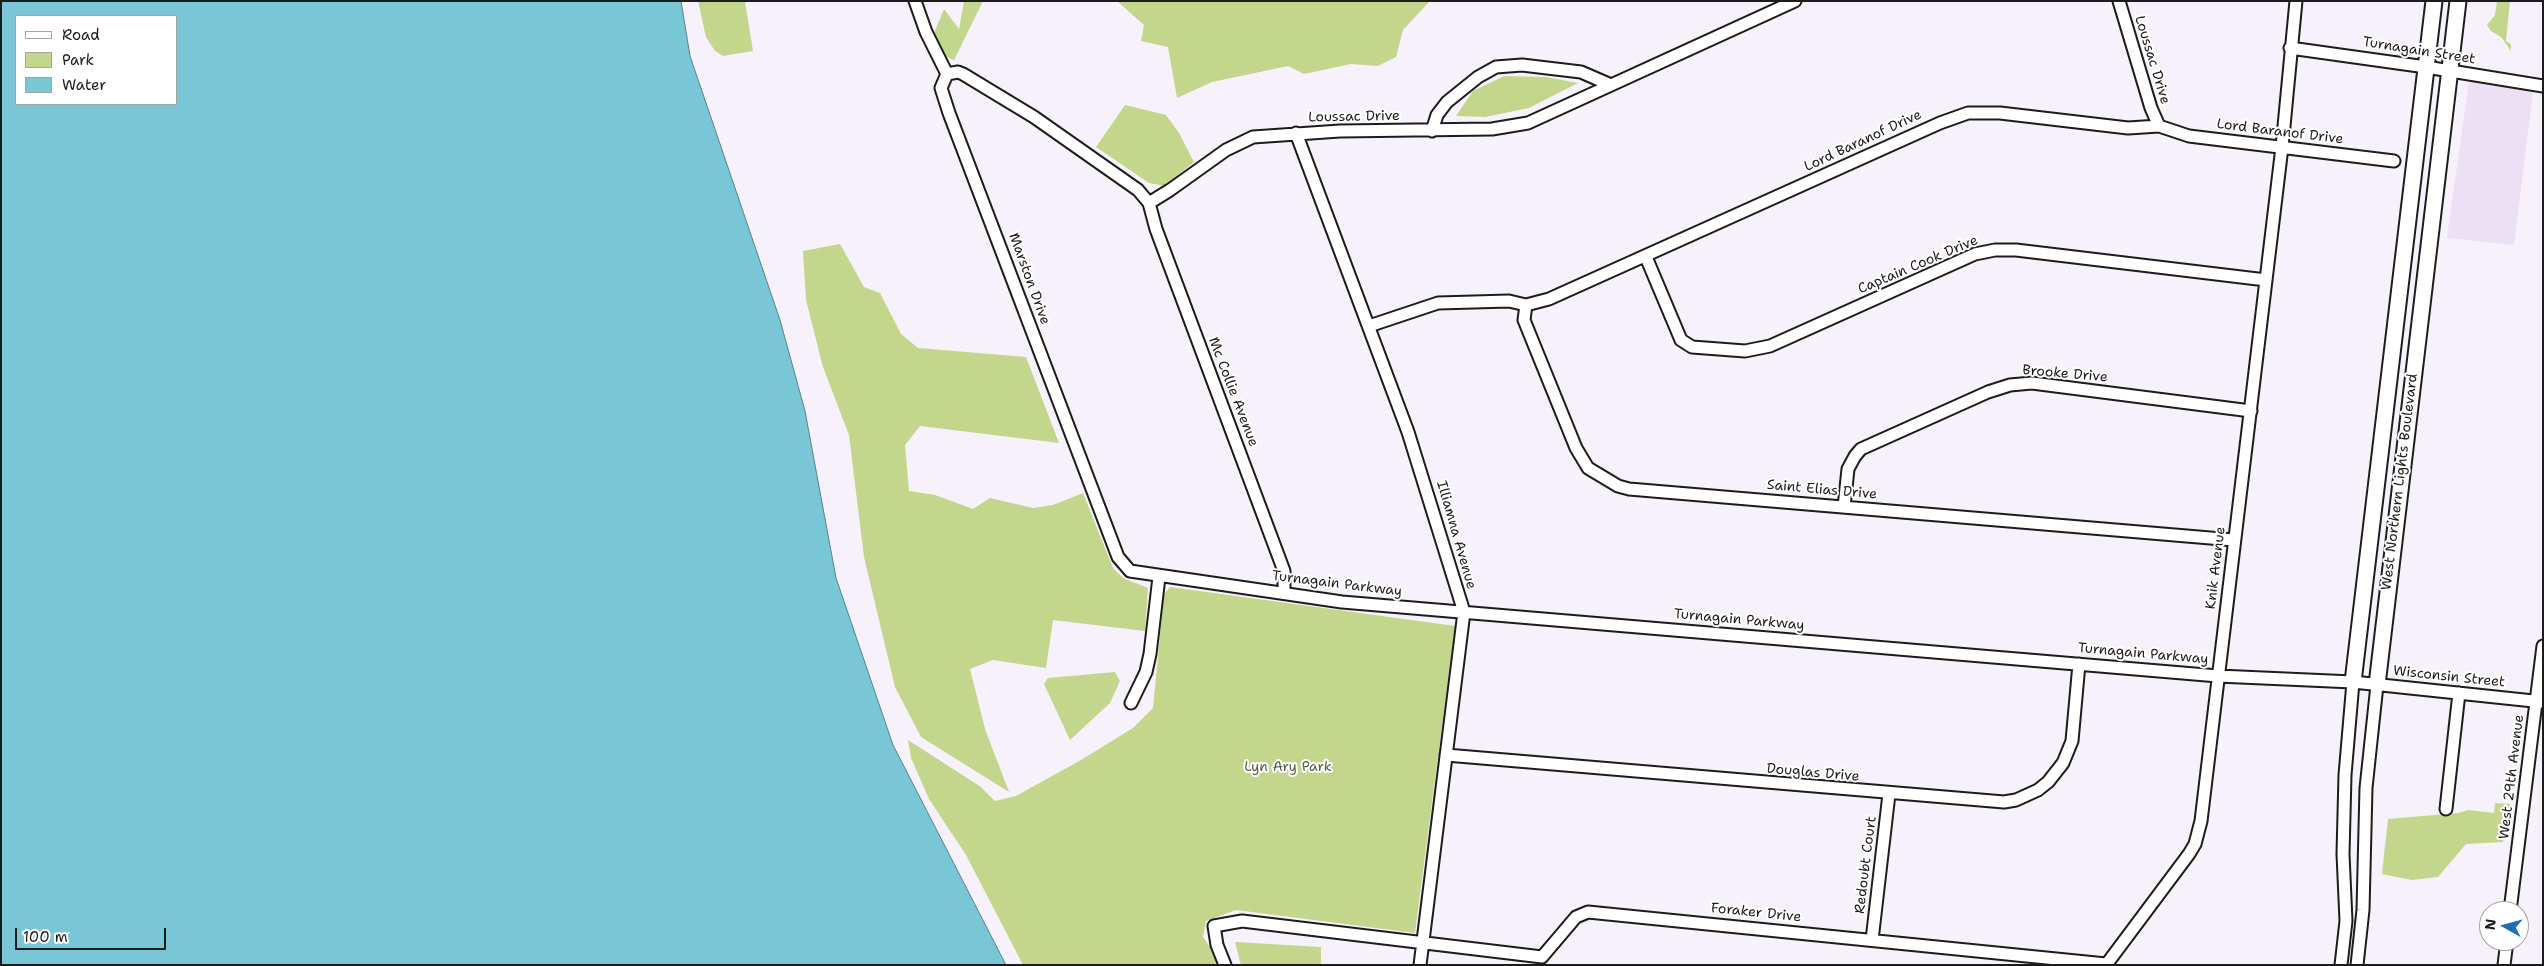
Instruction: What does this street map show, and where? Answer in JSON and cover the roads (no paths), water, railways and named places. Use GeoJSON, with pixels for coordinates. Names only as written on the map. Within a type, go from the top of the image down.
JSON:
{"type":"FeatureCollection","features":[{"type":"Feature","properties":{"kind":"main road","name":"West Northern Lights Boulevard"},"geometry":{"type":"LineString","coordinates":[[2353,682],[2434,1]]}},
{"type":"Feature","properties":{"kind":"main road","name":"West Northern Lights Boulevard"},"geometry":{"type":"LineString","coordinates":[[2377,685],[2458,1]]}},
{"type":"Feature","properties":{"kind":"street"},"geometry":{"type":"LineString","coordinates":[[915,1],[926,32],[947,74],[958,72],[963,74],[1034,116],[1138,190],[1149,203]]}},
{"type":"Feature","properties":{"kind":"street","name":"Loussac Drive"},"geometry":{"type":"LineString","coordinates":[[1149,203],[1238,143],[1264,135],[1492,130],[1528,124],[1795,1]]}},
{"type":"Feature","properties":{"kind":"street","name":"Loussac Drive"},"geometry":{"type":"LineString","coordinates":[[2119,1],[2151,108],[2159,126]]}},
{"type":"Feature","properties":{"kind":"street","name":"Knik Avenue"},"geometry":{"type":"LineString","coordinates":[[2106,964],[2181,866],[2195,844],[2201,821],[2282,147],[2296,1]]}},
{"type":"Feature","properties":{"kind":"street","name":"Turnagain Street"},"geometry":{"type":"LineString","coordinates":[[2290,48],[2449,70],[2543,86]]}},
{"type":"Feature","properties":{"kind":"street"},"geometry":{"type":"LineString","coordinates":[[1432,131],[1437,115],[1447,102],[1478,77],[1496,67],[1522,65],[1581,72],[1611,85]]}},
{"type":"Feature","properties":{"kind":"street","name":"Marston Drive"},"geometry":{"type":"LineString","coordinates":[[947,74],[941,88],[949,112],[1118,557],[1126,568]]}},
{"type":"Feature","properties":{"kind":"street","name":"Lord Baranof Drive"},"geometry":{"type":"LineString","coordinates":[[1369,326],[1438,303],[1450,301],[1509,301],[1526,305],[1549,299],[1646,257],[1940,123],[1968,113],[2000,113],[2128,128],[2159,126],[2189,136],[2394,161]]}},
{"type":"Feature","properties":{"kind":"street","name":"Illiamna Avenue"},"geometry":{"type":"LineString","coordinates":[[1296,134],[1369,326],[1423,476],[1464,612],[1420,965]]}},
{"type":"Feature","properties":{"kind":"street","name":"Mc Collie Avenue"},"geometry":{"type":"LineString","coordinates":[[1149,203],[1156,230],[1284,571],[1284,592]]}},
{"type":"Feature","properties":{"kind":"street","name":"Captain Cook Drive"},"geometry":{"type":"LineString","coordinates":[[1646,257],[1678,334],[1686,344],[1699,348],[1745,351],[1770,346],[1975,254],[1995,250],[2016,250],[2266,280]]}},
{"type":"Feature","properties":{"kind":"street","name":"Saint Elias Drive"},"geometry":{"type":"LineString","coordinates":[[1526,305],[1524,320],[1576,448],[1588,468],[1598,476],[1629,489],[2234,540]]}},
{"type":"Feature","properties":{"kind":"street","name":"Brooke Drive"},"geometry":{"type":"LineString","coordinates":[[1844,508],[1848,469],[1861,449],[2010,384],[2032,384],[2251,411]]}},
{"type":"Feature","properties":{"kind":"street","name":"Turnagain Parkway"},"geometry":{"type":"LineString","coordinates":[[1126,568],[1159,576],[1284,592],[1342,602],[2218,676],[2353,682]]}},
{"type":"Feature","properties":{"kind":"street"},"geometry":{"type":"LineString","coordinates":[[1131,703],[1146,672],[1150,654],[1159,576]]}},
{"type":"Feature","properties":{"kind":"street","name":"West 29th Avenue"},"geometry":{"type":"LineString","coordinates":[[2511,901],[2539,702],[2543,646]]}},
{"type":"Feature","properties":{"kind":"street","name":"Douglas Drive"},"geometry":{"type":"LineString","coordinates":[[1446,755],[1889,794],[2004,802],[2016,800],[2038,790],[2056,773],[2070,751],[2078,664]]}},
{"type":"Feature","properties":{"kind":"street","name":"Wisconsin Street"},"geometry":{"type":"LineString","coordinates":[[2353,682],[2539,702]]}},
{"type":"Feature","properties":{"kind":"street","name":"West Northern Lights Boulevard"},"geometry":{"type":"LineString","coordinates":[[2340,965],[2346,921],[2344,783],[2353,682]]}},
{"type":"Feature","properties":{"kind":"street","name":"West Northern Lights Boulevard"},"geometry":{"type":"LineString","coordinates":[[2357,965],[2363,910],[2367,778],[2377,685]]}},
{"type":"Feature","properties":{"kind":"street"},"geometry":{"type":"LineString","coordinates":[[2446,809],[2459,693]]}},
{"type":"Feature","properties":{"kind":"street","name":"Redoubt Court"},"geometry":{"type":"LineString","coordinates":[[1872,940],[1889,794]]}},
{"type":"Feature","properties":{"kind":"street","name":"Foraker Drive"},"geometry":{"type":"LineString","coordinates":[[1225,965],[1217,945],[1214,926],[1242,921],[1423,943],[1543,961],[1576,917],[1588,912],[2106,964]]}},
{"type":"Feature","properties":{"kind":"street"},"geometry":{"type":"LineString","coordinates":[[2504,965],[2506,951]]}},
{"type":"Feature","properties":{"kind":"water"},"geometry":{"type":"Polygon","coordinates":[[[1,1],[681,1],[690,56],[780,320],[805,411],[836,578],[893,745],[1006,965],[1,965],[1,1]]]}},
{"type":"Feature","properties":{"kind":"park label","name":"Lyn Ary Park"},"geometry":{"type":"Point","coordinates":[1288,767]}}]}
